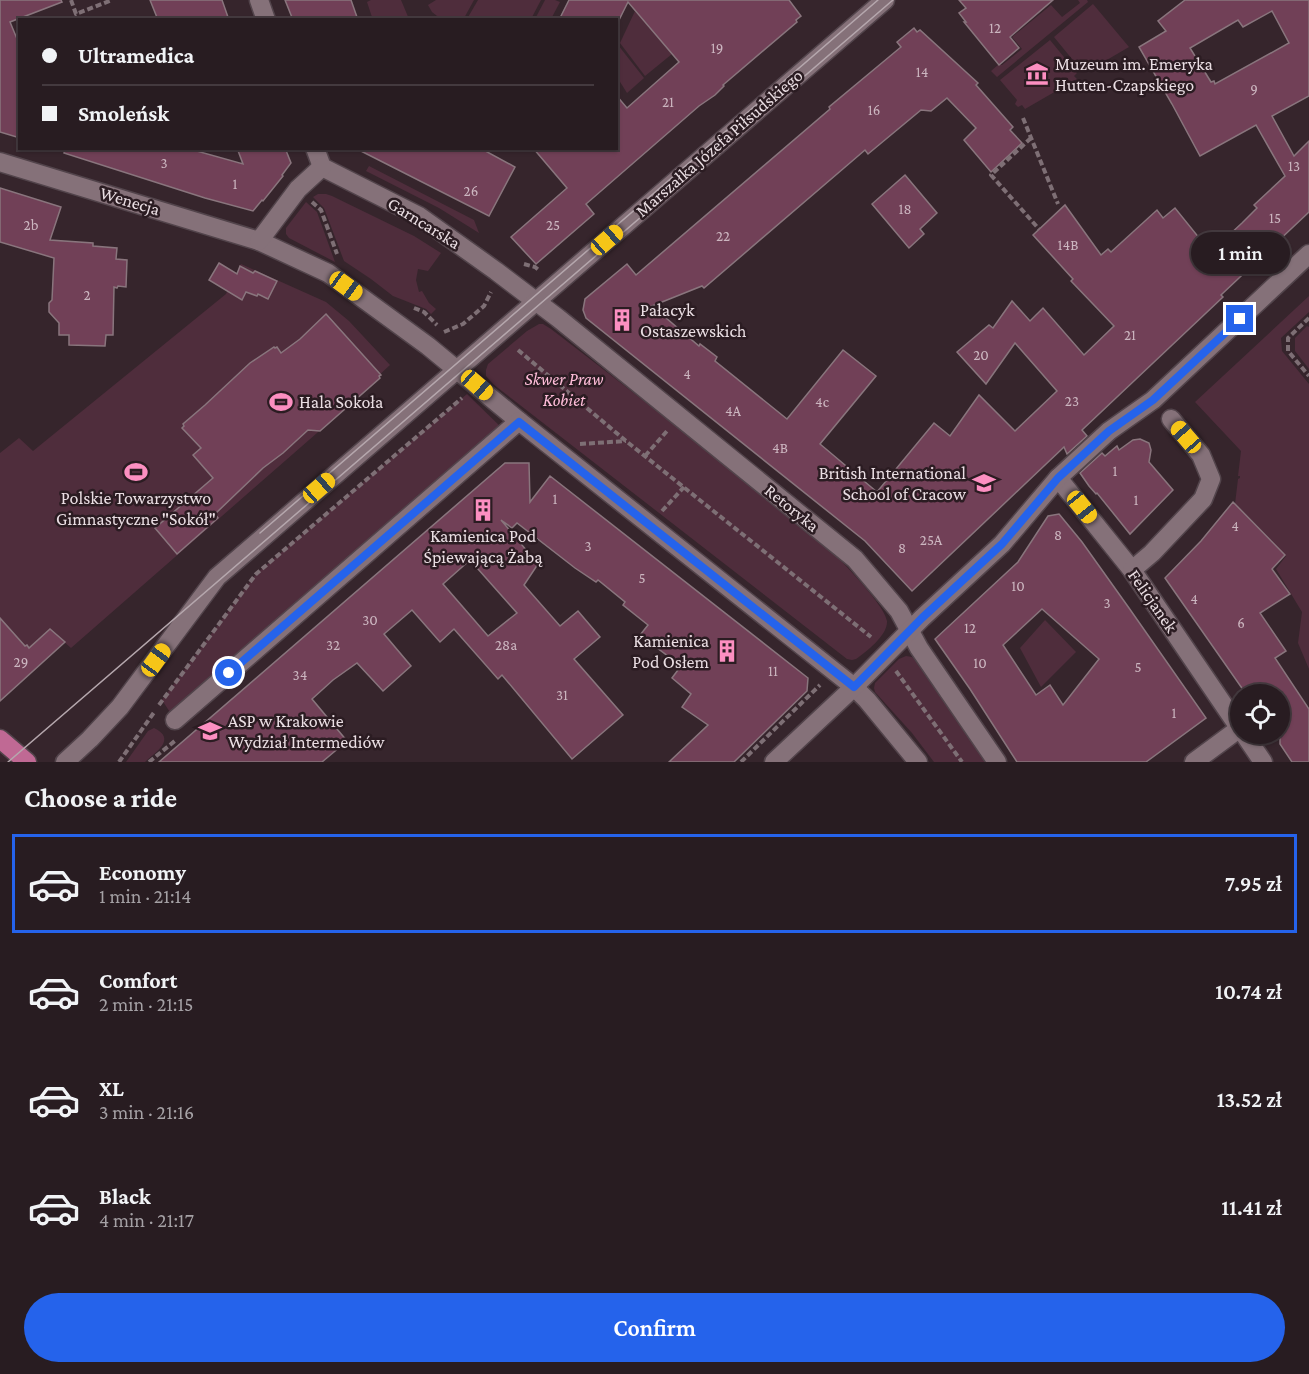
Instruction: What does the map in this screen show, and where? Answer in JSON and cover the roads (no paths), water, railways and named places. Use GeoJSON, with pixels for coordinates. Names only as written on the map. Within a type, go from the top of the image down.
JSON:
{"type":"FeatureCollection","features":[{"type":"Feature","properties":{"kind":"main road"},"geometry":{"type":"LineString","coordinates":[[0,739],[27,762]]}},
{"type":"Feature","properties":{"kind":"street"},"geometry":{"type":"LineString","coordinates":[[259,0],[265,18]]}},
{"type":"Feature","properties":{"kind":"street","name":"Marszałka Józefa Piłsudskiego"},"geometry":{"type":"LineString","coordinates":[[65,762],[120,707],[217,576],[885,0]]}},
{"type":"Feature","properties":{"kind":"street"},"geometry":{"type":"LineString","coordinates":[[259,240],[298,189],[322,167],[316,150]]}},
{"type":"Feature","properties":{"kind":"street","name":"Wenecja"},"geometry":{"type":"LineString","coordinates":[[0,162],[259,240],[327,273],[404,327],[457,369]]}},
{"type":"Feature","properties":{"kind":"street","name":"Garncarska"},"geometry":{"type":"LineString","coordinates":[[322,167],[419,216],[535,302]]}},
{"type":"Feature","properties":{"kind":"street"},"geometry":{"type":"LineString","coordinates":[[774,762],[1002,544],[1058,478],[1109,431],[1153,400],[1309,254]]}},
{"type":"Feature","properties":{"kind":"street","name":"Retoryka"},"geometry":{"type":"LineString","coordinates":[[535,302],[558,318],[855,559],[899,611],[919,648],[997,762]]}},
{"type":"Feature","properties":{"kind":"street"},"geometry":{"type":"LineString","coordinates":[[457,369],[519,422],[854,687],[918,762]]}},
{"type":"Feature","properties":{"kind":"street"},"geometry":{"type":"LineString","coordinates":[[1132,570],[1152,553],[1203,499],[1211,479],[1202,455],[1171,419]]}},
{"type":"Feature","properties":{"kind":"street"},"geometry":{"type":"LineString","coordinates":[[175,720],[519,422]]}},
{"type":"Feature","properties":{"kind":"street","name":"Felicjanek"},"geometry":{"type":"LineString","coordinates":[[1058,478],[1132,570],[1230,713]]}},
{"type":"Feature","properties":{"kind":"street"},"geometry":{"type":"LineString","coordinates":[[1194,762],[1230,735]]}},
{"type":"Feature","properties":{"kind":"street"},"geometry":{"type":"LineString","coordinates":[[1251,744],[1263,762]]}},
{"type":"Feature","properties":{"kind":"tram line"},"geometry":{"type":"LineString","coordinates":[[260,533],[878,0]]}},
{"type":"Feature","properties":{"kind":"tram line"},"geometry":{"type":"LineString","coordinates":[[8,762],[893,0]]}},
{"type":"Feature","properties":{"kind":"place","name":"Muzeum im. Emeryka Hutten-Czapskiego"},"geometry":{"type":"Point","coordinates":[1037,74]}},
{"type":"Feature","properties":{"kind":"place","name":"Pałacyk Ostaszewskich"},"geometry":{"type":"Point","coordinates":[622,320]}},
{"type":"Feature","properties":{"kind":"place","name":"Hala Sokoła"},"geometry":{"type":"Point","coordinates":[281,402]}},
{"type":"Feature","properties":{"kind":"place","name":"Polskie Towarzystwo Gimnastyczne \"Sokół\""},"geometry":{"type":"Point","coordinates":[136,472]}},
{"type":"Feature","properties":{"kind":"place","name":"British International School of Cracow"},"geometry":{"type":"Point","coordinates":[984,483]}},
{"type":"Feature","properties":{"kind":"place","name":"Kamienica Pod Śpiewającą Żabą"},"geometry":{"type":"Point","coordinates":[483,510]}},
{"type":"Feature","properties":{"kind":"place","name":"Kamienica Pod Osłem"},"geometry":{"type":"Point","coordinates":[727,651]}},
{"type":"Feature","properties":{"kind":"place","name":"ASP w Krakowie Wydział Intermediów"},"geometry":{"type":"Point","coordinates":[210,731]}},
{"type":"Feature","properties":{"kind":"park label","name":"Skwer Praw Kobiet"},"geometry":{"type":"Point","coordinates":[564,389]}}]}
